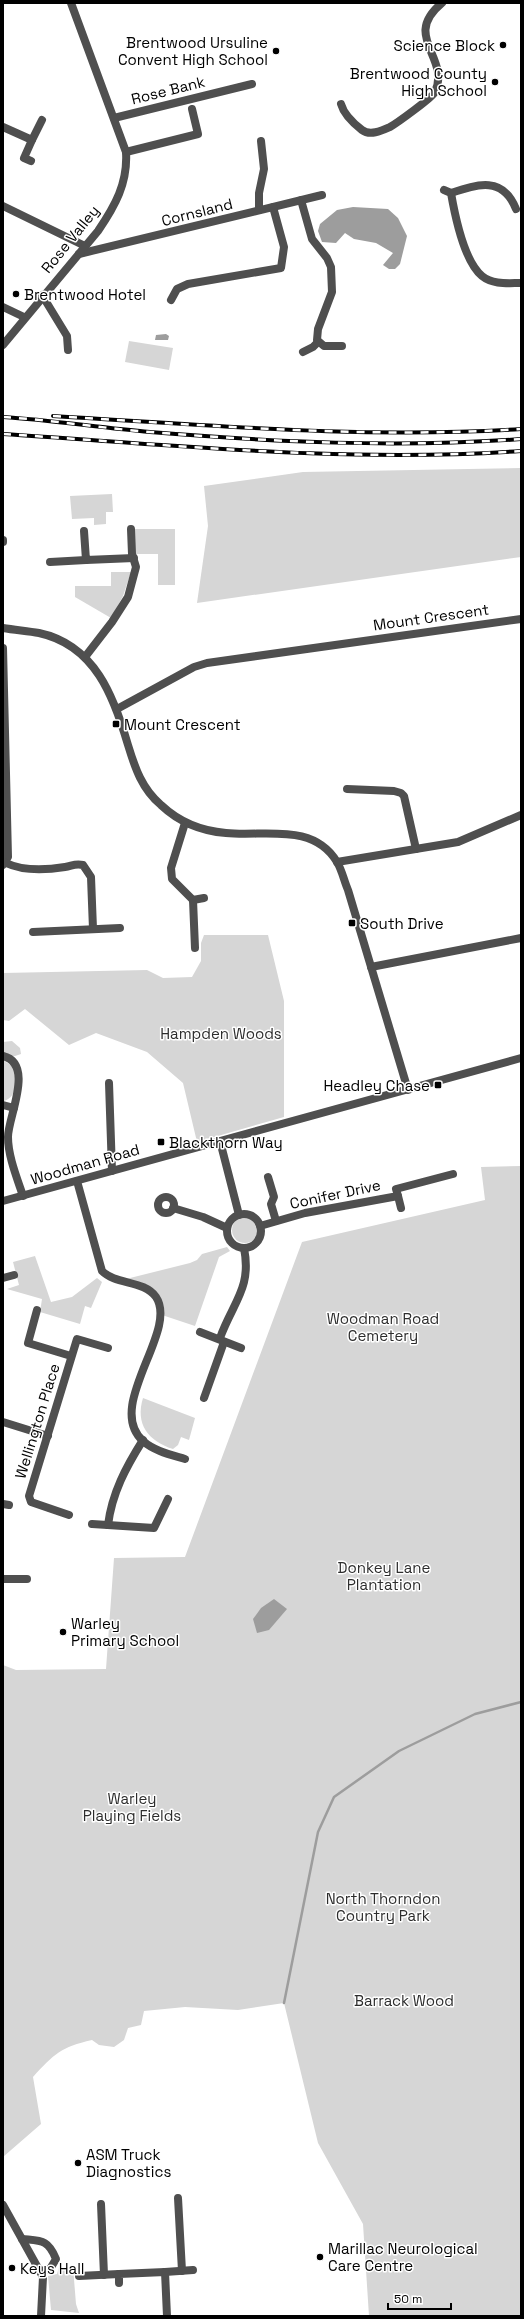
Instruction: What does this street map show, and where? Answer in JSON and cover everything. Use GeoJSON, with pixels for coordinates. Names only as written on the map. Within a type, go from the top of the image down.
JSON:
{"type":"FeatureCollection","features":[{"type":"Feature","properties":{"kind":"street","name":"Rose Valley"},"geometry":{"type":"LineString","coordinates":[[3,345],[24,317],[106,220],[118,199],[126,175],[126,152],[71,3]]}},
{"type":"Feature","properties":{"kind":"street"},"geometry":{"type":"LineString","coordinates":[[341,104],[346,115],[364,131],[370,133],[387,128],[402,120],[417,106],[429,100],[435,91],[438,76],[424,28],[429,14],[442,3]]}},
{"type":"Feature","properties":{"kind":"street","name":"Rose Bank"},"geometry":{"type":"LineString","coordinates":[[114,118],[252,84]]}},
{"type":"Feature","properties":{"kind":"street"},"geometry":{"type":"LineString","coordinates":[[126,152],[198,134],[192,109]]}},
{"type":"Feature","properties":{"kind":"street"},"geometry":{"type":"LineString","coordinates":[[32,161],[24,158],[42,120]]}},
{"type":"Feature","properties":{"kind":"street"},"geometry":{"type":"LineString","coordinates":[[3,127],[32,140]]}},
{"type":"Feature","properties":{"kind":"street"},"geometry":{"type":"LineString","coordinates":[[259,210],[259,192],[264,168],[261,141]]}},
{"type":"Feature","properties":{"kind":"street"},"geometry":{"type":"LineString","coordinates":[[516,209],[512,199],[503,189],[485,184],[448,192],[473,265],[482,276],[489,280],[500,283],[521,283]]}},
{"type":"Feature","properties":{"kind":"street","name":"Cornsland"},"geometry":{"type":"LineString","coordinates":[[78,254],[322,195]]}},
{"type":"Feature","properties":{"kind":"street"},"geometry":{"type":"LineString","coordinates":[[301,200],[312,239],[327,258],[331,267],[332,292],[318,329],[318,342],[313,347],[303,352]]}},
{"type":"Feature","properties":{"kind":"street"},"geometry":{"type":"LineString","coordinates":[[3,206],[85,246]]}},
{"type":"Feature","properties":{"kind":"street"},"geometry":{"type":"LineString","coordinates":[[171,300],[177,289],[188,284],[281,268],[284,247],[273,207]]}},
{"type":"Feature","properties":{"kind":"street"},"geometry":{"type":"LineString","coordinates":[[42,296],[67,336],[68,350]]}},
{"type":"Feature","properties":{"kind":"street"},"geometry":{"type":"LineString","coordinates":[[3,307],[24,317]]}},
{"type":"Feature","properties":{"kind":"street"},"geometry":{"type":"LineString","coordinates":[[318,342],[332,347],[342,346]]}},
{"type":"Feature","properties":{"kind":"street"},"geometry":{"type":"LineString","coordinates":[[85,658],[112,622],[128,597],[135,570],[130,529]]}},
{"type":"Feature","properties":{"kind":"street"},"geometry":{"type":"LineString","coordinates":[[84,531],[86,560]]}},
{"type":"Feature","properties":{"kind":"street"},"geometry":{"type":"LineString","coordinates":[[50,562],[134,558]]}},
{"type":"Feature","properties":{"kind":"street","name":"Mount Crescent"},"geometry":{"type":"LineString","coordinates":[[117,709],[194,667],[207,663],[521,619]]}},
{"type":"Feature","properties":{"kind":"street"},"geometry":{"type":"LineString","coordinates":[[3,628],[40,633],[55,638],[85,658],[105,685],[117,709],[136,769],[150,796],[185,823],[225,833],[287,833],[302,836],[317,842],[337,862],[348,890],[408,1090]]}},
{"type":"Feature","properties":{"kind":"street"},"geometry":{"type":"LineString","coordinates":[[3,648],[8,857],[5,864],[30,869],[64,867],[77,864],[83,865],[91,877],[93,929]]}},
{"type":"Feature","properties":{"kind":"street"},"geometry":{"type":"LineString","coordinates":[[352,792],[394,791],[401,793],[404,796],[416,849]]}},
{"type":"Feature","properties":{"kind":"street"},"geometry":{"type":"LineString","coordinates":[[337,862],[458,842],[521,815]]}},
{"type":"Feature","properties":{"kind":"street"},"geometry":{"type":"LineString","coordinates":[[185,823],[171,868],[172,879],[193,900],[195,948]]}},
{"type":"Feature","properties":{"kind":"street"},"geometry":{"type":"LineString","coordinates":[[193,900],[204,898]]}},
{"type":"Feature","properties":{"kind":"street"},"geometry":{"type":"LineString","coordinates":[[34,932],[120,928]]}},
{"type":"Feature","properties":{"kind":"street"},"geometry":{"type":"LineString","coordinates":[[371,967],[521,938]]}},
{"type":"Feature","properties":{"kind":"street"},"geometry":{"type":"LineString","coordinates":[[3,1056],[12,1061],[17,1068],[19,1081],[8,1138],[23,1196]]}},
{"type":"Feature","properties":{"kind":"street","name":"Woodman Road"},"geometry":{"type":"LineString","coordinates":[[3,1201],[521,1058]]}},
{"type":"Feature","properties":{"kind":"street"},"geometry":{"type":"LineString","coordinates":[[109,1083],[112,1171]]}},
{"type":"Feature","properties":{"kind":"street"},"geometry":{"type":"LineString","coordinates":[[3,1105],[14,1108]]}},
{"type":"Feature","properties":{"kind":"street"},"geometry":{"type":"LineString","coordinates":[[220,1141],[239,1215]]}},
{"type":"Feature","properties":{"kind":"street","name":"Conifer Drive"},"geometry":{"type":"LineString","coordinates":[[260,1226],[453,1174]]}},
{"type":"Feature","properties":{"kind":"street"},"geometry":{"type":"LineString","coordinates":[[268,1177],[274,1197],[271,1204],[276,1222]]}},
{"type":"Feature","properties":{"kind":"street"},"geometry":{"type":"LineString","coordinates":[[77,1181],[102,1271],[107,1277],[148,1290],[156,1297],[161,1309],[159,1327],[134,1396],[133,1418],[136,1429],[143,1440],[164,1452],[185,1459]]}},
{"type":"Feature","properties":{"kind":"street"},"geometry":{"type":"LineString","coordinates":[[396,1189],[400,1208]]}},
{"type":"Feature","properties":{"kind":"street"},"geometry":{"type":"LineString","coordinates":[[173,1208],[203,1217],[228,1228]]}},
{"type":"Feature","properties":{"kind":"street"},"geometry":{"type":"LineString","coordinates":[[239,1215],[249,1215],[258,1221],[260,1226],[260,1235],[253,1246],[244,1248],[232,1243],[228,1237],[230,1222],[239,1215]]}},
{"type":"Feature","properties":{"kind":"street"},"geometry":{"type":"LineString","coordinates":[[204,1398],[228,1316],[246,1279],[247,1270],[244,1248]]}},
{"type":"Feature","properties":{"kind":"street"},"geometry":{"type":"LineString","coordinates":[[3,1278],[14,1275]]}},
{"type":"Feature","properties":{"kind":"street"},"geometry":{"type":"LineString","coordinates":[[37,1310],[28,1343],[71,1356]]}},
{"type":"Feature","properties":{"kind":"street"},"geometry":{"type":"LineString","coordinates":[[200,1332],[240,1348]]}},
{"type":"Feature","properties":{"kind":"street","name":"Wellington Place"},"geometry":{"type":"LineString","coordinates":[[69,1515],[29,1500],[77,1339],[108,1348]]}},
{"type":"Feature","properties":{"kind":"street"},"geometry":{"type":"LineString","coordinates":[[3,1422],[48,1436]]}},
{"type":"Feature","properties":{"kind":"street"},"geometry":{"type":"LineString","coordinates":[[108,1525],[110,1509],[123,1471],[143,1440]]}},
{"type":"Feature","properties":{"kind":"street"},"geometry":{"type":"LineString","coordinates":[[92,1524],[154,1528],[168,1499]]}},
{"type":"Feature","properties":{"kind":"street"},"geometry":{"type":"LineString","coordinates":[[3,1579],[27,1579]]}},
{"type":"Feature","properties":{"kind":"street"},"geometry":{"type":"LineString","coordinates":[[178,2198],[182,2271]]}},
{"type":"Feature","properties":{"kind":"street"},"geometry":{"type":"LineString","coordinates":[[101,2204],[104,2275]]}},
{"type":"Feature","properties":{"kind":"street"},"geometry":{"type":"LineString","coordinates":[[3,2205],[41,2271],[43,2282],[42,2316]]}},
{"type":"Feature","properties":{"kind":"street"},"geometry":{"type":"LineString","coordinates":[[22,2239],[44,2241],[52,2249],[56,2259],[50,2269],[41,2271]]}},
{"type":"Feature","properties":{"kind":"street"},"geometry":{"type":"LineString","coordinates":[[79,2276],[193,2270]]}},
{"type":"Feature","properties":{"kind":"street"},"geometry":{"type":"LineString","coordinates":[[165,2272],[167,2316]]}},
{"type":"Feature","properties":{"kind":"street"},"geometry":{"type":"LineString","coordinates":[[119,2274],[119,2283]]}},
{"type":"Feature","properties":{"kind":"green space"},"geometry":{"type":"Polygon","coordinates":[[[129,341],[173,348],[169,370],[125,362],[129,341]]]}},
{"type":"Feature","properties":{"kind":"green space"},"geometry":{"type":"Polygon","coordinates":[[[521,468],[521,557],[197,603],[208,526],[204,486],[303,472],[521,468]]]}},
{"type":"Feature","properties":{"kind":"green space"},"geometry":{"type":"Polygon","coordinates":[[[112,494],[113,512],[106,512],[106,524],[94,525],[94,518],[72,519],[70,496],[112,494]]]}},
{"type":"Feature","properties":{"kind":"green space"},"geometry":{"type":"Polygon","coordinates":[[[131,529],[175,529],[175,585],[158,585],[158,554],[132,554],[131,529]]]}},
{"type":"Feature","properties":{"kind":"green space"},"geometry":{"type":"Polygon","coordinates":[[[111,572],[131,572],[123,596],[111,618],[75,597],[75,586],[111,586],[111,572]]]}},
{"type":"Feature","properties":{"kind":"green space","name":"Hampden Woods"},"geometry":{"type":"Polygon","coordinates":[[[204,935],[268,935],[284,1001],[284,1117],[197,1142],[183,1083],[147,1052],[96,1033],[69,1045],[25,1009],[9,1021],[3,1020],[3,973],[147,970],[163,978],[192,977],[201,961],[201,943],[204,935]]]}},
{"type":"Feature","properties":{"kind":"green space"},"geometry":{"type":"Polygon","coordinates":[[[12,1041],[20,1048],[21,1054],[12,1057],[3,1053],[3,1042],[12,1041]]]}},
{"type":"Feature","properties":{"kind":"green space"},"geometry":{"type":"Polygon","coordinates":[[[3,1060],[12,1066],[15,1076],[14,1091],[9,1099],[4,1101],[3,1060]]]}},
{"type":"Feature","properties":{"kind":"green space","name":"North Thorndon Country Park"},"geometry":{"type":"Polygon","coordinates":[[[521,1166],[521,2316],[369,2316],[363,2224],[318,2143],[284,2003],[238,2010],[185,2007],[144,2011],[141,2025],[128,2028],[124,2040],[114,2047],[99,2045],[92,2040],[59,2052],[33,2077],[41,2124],[3,2157],[3,1665],[16,1670],[106,1669],[114,1558],[185,1557],[302,1242],[485,1200],[481,1167],[521,1166]]]}},
{"type":"Feature","properties":{"kind":"green space"},"geometry":{"type":"Polygon","coordinates":[[[245,1217],[254,1221],[258,1230],[254,1239],[245,1243],[236,1239],[232,1230],[236,1221],[245,1217]]]}},
{"type":"Feature","properties":{"kind":"green space"},"geometry":{"type":"Polygon","coordinates":[[[227,1247],[230,1251],[219,1257],[195,1326],[162,1315],[156,1297],[122,1280],[190,1263],[197,1260],[202,1254],[227,1247]]]}},
{"type":"Feature","properties":{"kind":"green space"},"geometry":{"type":"Polygon","coordinates":[[[35,1256],[51,1302],[72,1297],[97,1278],[102,1282],[91,1308],[85,1306],[80,1324],[40,1312],[42,1299],[7,1289],[19,1285],[13,1262],[35,1256]]]}},
{"type":"Feature","properties":{"kind":"green space"},"geometry":{"type":"Polygon","coordinates":[[[143,1398],[195,1418],[189,1440],[181,1437],[178,1445],[173,1449],[164,1446],[150,1436],[142,1423],[141,1407],[143,1398]]]}},
{"type":"Feature","properties":{"kind":"green space"},"geometry":{"type":"Polygon","coordinates":[[[59,2267],[73,2267],[76,2304],[79,2313],[51,2310],[48,2276],[57,2274],[59,2267]]]}},
{"type":"Feature","properties":{"kind":"shaded area"},"geometry":{"type":"Polygon","coordinates":[[[353,207],[388,209],[398,218],[407,236],[400,264],[395,269],[389,269],[383,265],[393,253],[376,243],[354,239],[345,233],[336,243],[322,242],[318,231],[320,224],[337,210],[353,207]]]}},
{"type":"Feature","properties":{"kind":"shaded area"},"geometry":{"type":"Polygon","coordinates":[[[166,334],[169,336],[168,340],[155,340],[156,335],[166,334]]]}},
{"type":"Feature","properties":{"kind":"shaded area"},"geometry":{"type":"Polygon","coordinates":[[[274,1599],[287,1609],[269,1630],[257,1633],[253,1619],[261,1608],[274,1599]]]}},
{"type":"Feature","properties":{"kind":"waterway"},"geometry":{"type":"LineString","coordinates":[[284,2003],[318,1832],[334,1797],[399,1751],[475,1714],[521,1702]]}},
{"type":"Feature","properties":{"kind":"railway"},"geometry":{"type":"LineString","coordinates":[[53,416],[228,427],[345,432],[462,432],[521,429]]}},
{"type":"Feature","properties":{"kind":"railway"},"geometry":{"type":"LineString","coordinates":[[3,417],[150,432],[243,439],[336,443],[475,442],[521,439]]}},
{"type":"Feature","properties":{"kind":"railway"},"geometry":{"type":"LineString","coordinates":[[3,434],[326,454],[391,455],[521,451]]}},
{"type":"Feature","properties":{"kind":"place","name":"Science Block"},"geometry":{"type":"Point","coordinates":[503,45]}},
{"type":"Feature","properties":{"kind":"place","name":"Brentwood Ursuline Convent High School"},"geometry":{"type":"Point","coordinates":[276,51]}},
{"type":"Feature","properties":{"kind":"place","name":"Brentwood County High School"},"geometry":{"type":"Point","coordinates":[495,82]}},
{"type":"Feature","properties":{"kind":"place","name":"Brentwood Hotel"},"geometry":{"type":"Point","coordinates":[16,294]}},
{"type":"Feature","properties":{"kind":"place","name":"Mount Crescent"},"geometry":{"type":"Point","coordinates":[116,724]}},
{"type":"Feature","properties":{"kind":"place","name":"South Drive"},"geometry":{"type":"Point","coordinates":[352,923]}},
{"type":"Feature","properties":{"kind":"place","name":"Headley Chase"},"geometry":{"type":"Point","coordinates":[438,1085]}},
{"type":"Feature","properties":{"kind":"place","name":"Blackthorn Way"},"geometry":{"type":"Point","coordinates":[161,1142]}},
{"type":"Feature","properties":{"kind":"place","name":"Warley Primary School"},"geometry":{"type":"Point","coordinates":[63,1632]}},
{"type":"Feature","properties":{"kind":"place","name":"ASM Truck Diagnostics"},"geometry":{"type":"Point","coordinates":[78,2163]}},
{"type":"Feature","properties":{"kind":"place","name":"Marillac Neurological Care Centre"},"geometry":{"type":"Point","coordinates":[320,2257]}},
{"type":"Feature","properties":{"kind":"place","name":"Keys Hall"},"geometry":{"type":"Point","coordinates":[12,2268]}},
{"type":"Feature","properties":{"kind":"park label","name":"Woodman Road Cemetery"},"geometry":{"type":"Point","coordinates":[383,1326]}},
{"type":"Feature","properties":{"kind":"park label","name":"Donkey Lane Plantation"},"geometry":{"type":"Point","coordinates":[384,1576]}},
{"type":"Feature","properties":{"kind":"park label","name":"Warley Playing Fields"},"geometry":{"type":"Point","coordinates":[132,1806]}},
{"type":"Feature","properties":{"kind":"park label","name":"Barrack Wood"},"geometry":{"type":"Point","coordinates":[404,2000]}}]}
